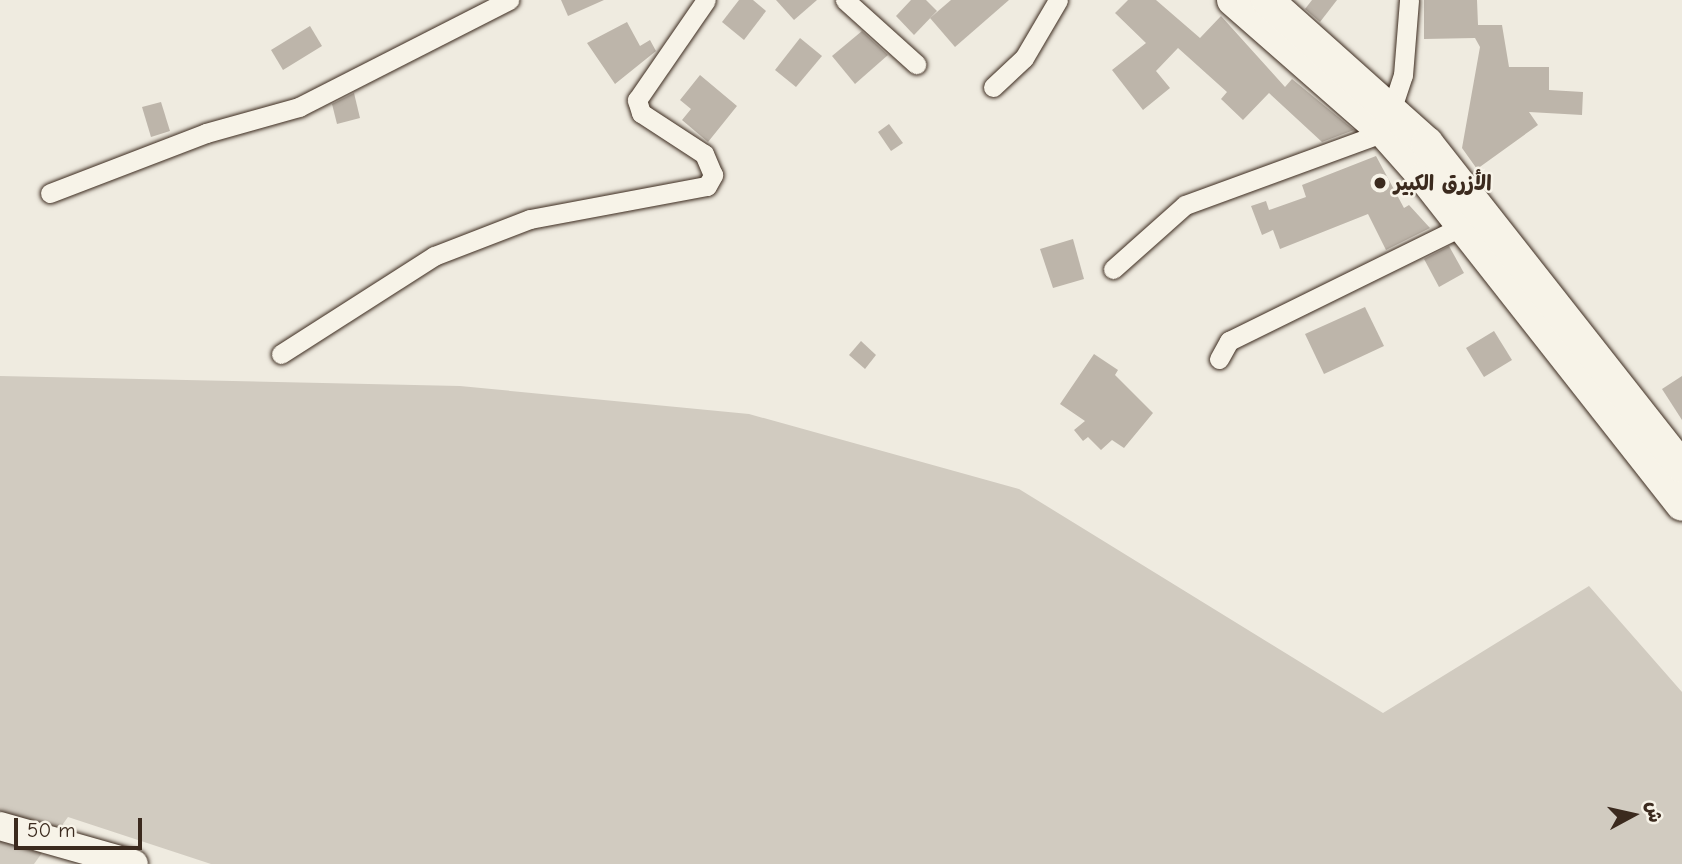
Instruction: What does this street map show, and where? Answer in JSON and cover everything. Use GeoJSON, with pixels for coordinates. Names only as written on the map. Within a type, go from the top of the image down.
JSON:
{"type":"FeatureCollection","features":[{"type":"Feature","properties":{"kind":"main road"},"geometry":{"type":"LineString","coordinates":[[1233,0],[1389,121],[1463,226],[1682,505]]}},
{"type":"Feature","properties":{"kind":"main road"},"geometry":{"type":"LineString","coordinates":[[1267,0],[1389,121],[1469,194],[1682,467]]}},
{"type":"Feature","properties":{"kind":"main road"},"geometry":{"type":"LineString","coordinates":[[0,826],[94,857],[134,864]]}},
{"type":"Feature","properties":{"kind":"street"},"geometry":{"type":"LineString","coordinates":[[50,193],[206,133],[299,107],[509,0]]}},
{"type":"Feature","properties":{"kind":"street"},"geometry":{"type":"LineString","coordinates":[[281,354],[434,256],[530,219],[707,186],[713,175],[704,154],[642,113],[637,100],[706,0]]}},
{"type":"Feature","properties":{"kind":"street"},"geometry":{"type":"LineString","coordinates":[[845,0],[916,64]]}},
{"type":"Feature","properties":{"kind":"street"},"geometry":{"type":"LineString","coordinates":[[993,87],[1024,58],[1058,0]]}},
{"type":"Feature","properties":{"kind":"street"},"geometry":{"type":"LineString","coordinates":[[1113,269],[1185,205],[1389,121],[1409,0]]}},
{"type":"Feature","properties":{"kind":"street"},"geometry":{"type":"LineString","coordinates":[[1219,359],[1228,341],[1463,226]]}},
{"type":"Feature","properties":{"kind":"shaded area"},"geometry":{"type":"Polygon","coordinates":[[[0,376],[460,386],[749,414],[1019,489],[1383,713],[1589,586],[1682,692],[1682,864],[211,864],[68,817],[34,864],[0,864],[0,376]]]}},
{"type":"Feature","properties":{"kind":"building"},"geometry":{"type":"Polygon","coordinates":[[[561,0],[604,0],[568,16],[561,0]]]}},
{"type":"Feature","properties":{"kind":"building"},"geometry":{"type":"Polygon","coordinates":[[[739,0],[753,0],[766,11],[744,40],[722,22],[739,0]]]}},
{"type":"Feature","properties":{"kind":"building"},"geometry":{"type":"Polygon","coordinates":[[[776,0],[817,0],[794,20],[776,0]]]}},
{"type":"Feature","properties":{"kind":"building"},"geometry":{"type":"Polygon","coordinates":[[[911,0],[926,0],[937,11],[914,35],[896,16],[911,0]]]}},
{"type":"Feature","properties":{"kind":"building"},"geometry":{"type":"Polygon","coordinates":[[[951,0],[1009,0],[955,47],[930,18],[951,0]]]}},
{"type":"Feature","properties":{"kind":"building"},"geometry":{"type":"Polygon","coordinates":[[[1128,0],[1156,0],[1200,38],[1221,16],[1285,87],[1292,79],[1354,130],[1322,142],[1269,93],[1243,120],[1221,99],[1227,92],[1178,48],[1156,71],[1170,88],[1143,110],[1112,70],[1146,43],[1115,13],[1128,0]]]}},
{"type":"Feature","properties":{"kind":"building"},"geometry":{"type":"Polygon","coordinates":[[[1312,0],[1337,0],[1320,22],[1305,9],[1312,0]]]}},
{"type":"Feature","properties":{"kind":"building"},"geometry":{"type":"Polygon","coordinates":[[[1424,0],[1477,0],[1478,25],[1502,25],[1509,67],[1549,67],[1549,90],[1583,92],[1582,115],[1529,112],[1538,125],[1477,169],[1462,148],[1480,47],[1475,38],[1424,39],[1424,0]]]}},
{"type":"Feature","properties":{"kind":"building"},"geometry":{"type":"Polygon","coordinates":[[[627,22],[640,46],[650,40],[656,51],[615,84],[587,43],[627,22]]]}},
{"type":"Feature","properties":{"kind":"building"},"geometry":{"type":"Polygon","coordinates":[[[310,26],[322,46],[283,70],[271,50],[310,26]]]}},
{"type":"Feature","properties":{"kind":"building"},"geometry":{"type":"Polygon","coordinates":[[[862,31],[888,55],[855,84],[832,56],[862,31]]]}},
{"type":"Feature","properties":{"kind":"building"},"geometry":{"type":"Polygon","coordinates":[[[800,38],[822,56],[796,87],[775,70],[800,38]]]}},
{"type":"Feature","properties":{"kind":"building"},"geometry":{"type":"Polygon","coordinates":[[[700,75],[737,106],[708,142],[682,120],[691,109],[680,100],[700,75]]]}},
{"type":"Feature","properties":{"kind":"building"},"geometry":{"type":"Polygon","coordinates":[[[354,93],[360,118],[337,124],[332,104],[354,93]]]}},
{"type":"Feature","properties":{"kind":"building"},"geometry":{"type":"Polygon","coordinates":[[[161,102],[170,131],[151,137],[142,107],[161,102]]]}},
{"type":"Feature","properties":{"kind":"building"},"geometry":{"type":"Polygon","coordinates":[[[889,124],[903,143],[891,151],[878,132],[889,124]]]}},
{"type":"Feature","properties":{"kind":"building"},"geometry":{"type":"Polygon","coordinates":[[[1376,156],[1404,208],[1409,205],[1430,228],[1386,250],[1368,214],[1280,249],[1273,230],[1262,235],[1251,206],[1266,201],[1269,210],[1306,197],[1302,185],[1376,156]]]}},
{"type":"Feature","properties":{"kind":"building"},"geometry":{"type":"Polygon","coordinates":[[[1073,239],[1084,279],[1053,288],[1040,249],[1073,239]]]}},
{"type":"Feature","properties":{"kind":"building"},"geometry":{"type":"Polygon","coordinates":[[[1449,246],[1464,273],[1439,287],[1424,259],[1449,246]]]}},
{"type":"Feature","properties":{"kind":"building"},"geometry":{"type":"Polygon","coordinates":[[[1365,307],[1384,346],[1324,374],[1305,334],[1365,307]]]}},
{"type":"Feature","properties":{"kind":"building"},"geometry":{"type":"Polygon","coordinates":[[[1494,331],[1512,360],[1484,377],[1466,348],[1494,331]]]}},
{"type":"Feature","properties":{"kind":"building"},"geometry":{"type":"Polygon","coordinates":[[[861,341],[876,355],[865,369],[849,355],[861,341]]]}},
{"type":"Feature","properties":{"kind":"building"},"geometry":{"type":"Polygon","coordinates":[[[1094,354],[1118,370],[1115,375],[1153,413],[1124,448],[1112,440],[1101,450],[1088,437],[1083,441],[1074,430],[1085,421],[1060,404],[1094,354]]]}},
{"type":"Feature","properties":{"kind":"building"},"geometry":{"type":"Polygon","coordinates":[[[1682,376],[1682,420],[1662,389],[1682,376]]]}},
{"type":"Feature","properties":{"kind":"place","name":"الأزرق الكبير"},"geometry":{"type":"Point","coordinates":[1380,183]}}]}
